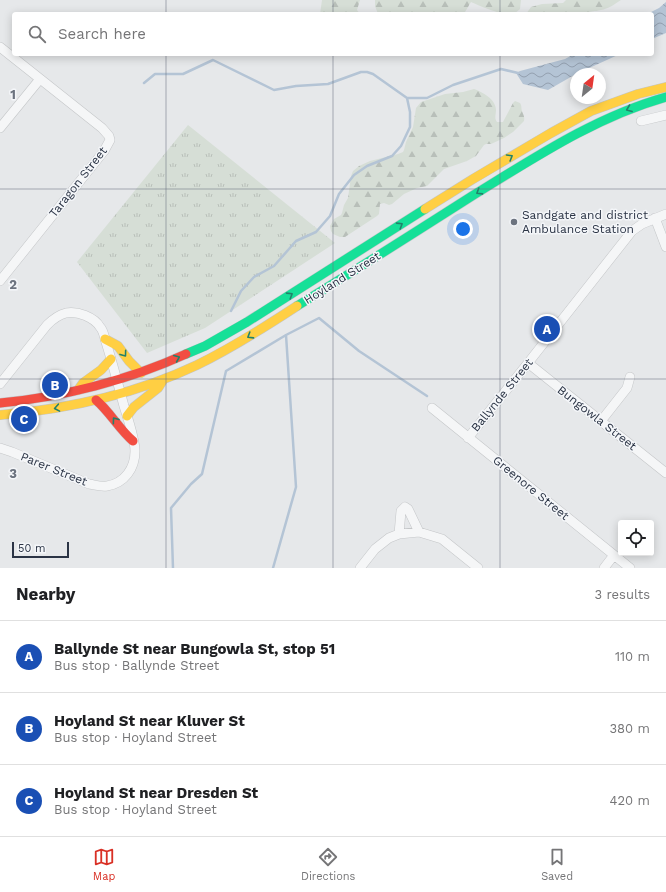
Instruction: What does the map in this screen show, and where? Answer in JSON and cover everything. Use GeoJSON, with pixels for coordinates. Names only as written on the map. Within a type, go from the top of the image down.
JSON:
{"type":"FeatureCollection","features":[{"type":"Feature","properties":{"kind":"main road","name":"Hoyland Street"},"geometry":{"type":"LineString","coordinates":[[0,402],[22,401],[78,390],[117,380],[165,364],[206,346],[247,322],[473,179],[551,133],[592,111],[638,94],[666,86]]}},
{"type":"Feature","properties":{"kind":"main road","name":"Hoyland Street"},"geometry":{"type":"LineString","coordinates":[[0,415],[42,411],[96,400],[164,379],[197,365],[234,346],[543,152],[591,126],[621,112],[666,97]]}},
{"type":"Feature","properties":{"kind":"main road"},"geometry":{"type":"LineString","coordinates":[[105,339],[118,346],[128,361],[141,373]]}},
{"type":"Feature","properties":{"kind":"main road"},"geometry":{"type":"LineString","coordinates":[[78,390],[82,383],[101,370],[111,360]]}},
{"type":"Feature","properties":{"kind":"main road"},"geometry":{"type":"LineString","coordinates":[[127,416],[138,403],[158,388],[164,379]]}},
{"type":"Feature","properties":{"kind":"main road"},"geometry":{"type":"LineString","coordinates":[[96,400],[107,410],[124,434],[133,441]]}},
{"type":"Feature","properties":{"kind":"street","name":"Taragon Street"},"geometry":{"type":"LineString","coordinates":[[0,47],[102,128],[110,140],[104,151],[0,281]]}},
{"type":"Feature","properties":{"kind":"street"},"geometry":{"type":"LineString","coordinates":[[0,128],[40,79]]}},
{"type":"Feature","properties":{"kind":"street"},"geometry":{"type":"LineString","coordinates":[[641,122],[666,114]]}},
{"type":"Feature","properties":{"kind":"street","name":"Ballynde Street"},"geometry":{"type":"LineString","coordinates":[[468,438],[632,231],[655,218],[666,214]]}},
{"type":"Feature","properties":{"kind":"street"},"geometry":{"type":"LineString","coordinates":[[655,218],[666,247]]}},
{"type":"Feature","properties":{"kind":"street","name":"Parer Street"},"geometry":{"type":"LineString","coordinates":[[0,384],[47,325],[58,316],[66,313],[74,313],[82,314],[90,318],[101,327],[105,339],[127,416],[135,449],[135,456],[134,463],[122,479],[114,484],[98,486],[89,484],[0,448]]}},
{"type":"Feature","properties":{"kind":"street","name":"Bungowla Street"},"geometry":{"type":"LineString","coordinates":[[528,363],[666,473]]}},
{"type":"Feature","properties":{"kind":"street"},"geometry":{"type":"LineString","coordinates":[[601,421],[628,388],[630,377]]}},
{"type":"Feature","properties":{"kind":"street","name":"Greenore Street"},"geometry":{"type":"LineString","coordinates":[[432,408],[630,568]]}},
{"type":"Feature","properties":{"kind":"street"},"geometry":{"type":"LineString","coordinates":[[399,534],[401,511],[405,508],[408,509],[419,532]]}},
{"type":"Feature","properties":{"kind":"street"},"geometry":{"type":"LineString","coordinates":[[360,568],[375,549],[390,538],[399,534],[419,532],[442,540],[478,568]]}},
{"type":"Feature","properties":{"kind":"street"},"geometry":{"type":"LineString","coordinates":[[604,568],[614,555]]}},
{"type":"Feature","properties":{"kind":"green space"},"geometry":{"type":"Polygon","coordinates":[[[322,0],[360,0],[357,10],[358,12],[320,12],[322,0]]]}},
{"type":"Feature","properties":{"kind":"green space"},"geometry":{"type":"Polygon","coordinates":[[[375,0],[521,0],[520,9],[516,12],[498,12],[471,2],[465,12],[377,12],[375,0]]]}},
{"type":"Feature","properties":{"kind":"green space"},"geometry":{"type":"Polygon","coordinates":[[[566,0],[621,0],[606,9],[599,11],[527,12],[531,7],[542,4],[563,3],[566,0]]]}},
{"type":"Feature","properties":{"kind":"green space"},"geometry":{"type":"Polygon","coordinates":[[[474,89],[484,94],[494,102],[496,110],[495,118],[497,122],[503,122],[515,101],[521,104],[524,121],[513,132],[504,138],[491,144],[484,145],[476,156],[467,161],[444,169],[427,186],[417,188],[404,194],[392,204],[380,204],[379,214],[377,216],[345,237],[340,237],[333,234],[330,226],[334,219],[342,213],[348,198],[353,171],[359,166],[370,161],[403,152],[413,127],[416,108],[421,102],[445,94],[474,89]]]}},
{"type":"Feature","properties":{"kind":"green space"},"geometry":{"type":"Polygon","coordinates":[[[188,125],[335,243],[205,328],[147,353],[77,262],[188,125]]]}},
{"type":"Feature","properties":{"kind":"water"},"geometry":{"type":"Polygon","coordinates":[[[666,2],[666,33],[654,38],[654,12],[651,12],[666,2]]]}},
{"type":"Feature","properties":{"kind":"water"},"geometry":{"type":"Polygon","coordinates":[[[570,56],[616,56],[589,68],[570,68],[570,77],[548,90],[523,84],[516,73],[565,59],[570,56]]]}},
{"type":"Feature","properties":{"kind":"waterway"},"geometry":{"type":"LineString","coordinates":[[144,83],[155,74],[183,74],[213,60],[274,90],[296,86],[328,84],[361,72],[367,72],[373,74],[407,98]]}},
{"type":"Feature","properties":{"kind":"waterway"},"geometry":{"type":"LineString","coordinates":[[231,311],[241,291],[254,277],[274,266],[296,241],[316,232],[330,216],[339,194],[354,175],[367,166],[392,156],[401,146],[410,127],[410,112],[407,98],[427,98],[453,85],[501,69],[518,73]]}},
{"type":"Feature","properties":{"kind":"waterway"},"geometry":{"type":"LineString","coordinates":[[173,568],[171,508],[191,484],[202,474],[226,371],[286,335],[319,318],[359,351],[427,396]]}},
{"type":"Feature","properties":{"kind":"waterway"},"geometry":{"type":"LineString","coordinates":[[273,568],[296,487],[286,335]]}},
{"type":"Feature","properties":{"kind":"traffic: fast"},"geometry":{"type":"LineString","coordinates":[[297,306],[542,153],[614,116],[640,105],[666,97]]}},
{"type":"Feature","properties":{"kind":"traffic: fast"},"geometry":{"type":"LineString","coordinates":[[186,354],[205,346],[247,322],[425,209]]}},
{"type":"Feature","properties":{"kind":"traffic: slow"},"geometry":{"type":"LineString","coordinates":[[425,209],[473,179],[591,111],[638,94],[666,87]]}},
{"type":"Feature","properties":{"kind":"traffic: slow"},"geometry":{"type":"LineString","coordinates":[[0,415],[51,409],[101,399],[150,384],[197,365],[223,352],[297,306]]}},
{"type":"Feature","properties":{"kind":"traffic: slow"},"geometry":{"type":"LineString","coordinates":[[105,339],[118,346],[129,361],[141,373]]}},
{"type":"Feature","properties":{"kind":"traffic: slow"},"geometry":{"type":"LineString","coordinates":[[78,390],[83,383],[101,370],[111,359]]}},
{"type":"Feature","properties":{"kind":"traffic: slow"},"geometry":{"type":"LineString","coordinates":[[127,416],[134,407],[158,388],[163,380]]}},
{"type":"Feature","properties":{"kind":"traffic: jam"},"geometry":{"type":"LineString","coordinates":[[0,403],[72,392],[95,386],[142,372],[186,354]]}},
{"type":"Feature","properties":{"kind":"traffic: jam"},"geometry":{"type":"LineString","coordinates":[[96,400],[133,441]]}},
{"type":"Feature","properties":{"kind":"place","name":"Sandgate and district Ambulance Station"},"geometry":{"type":"Point","coordinates":[514,222]}},
{"type":"Feature","properties":{"kind":"place","name":"Ballynde St near Bungowla St, stop 51"},"geometry":{"type":"Point","coordinates":[547,329]}},
{"type":"Feature","properties":{"kind":"place","name":"Hoyland St near Kluver St"},"geometry":{"type":"Point","coordinates":[55,385]}},
{"type":"Feature","properties":{"kind":"place","name":"Hoyland St near Dresden St"},"geometry":{"type":"Point","coordinates":[24,419]}}]}
